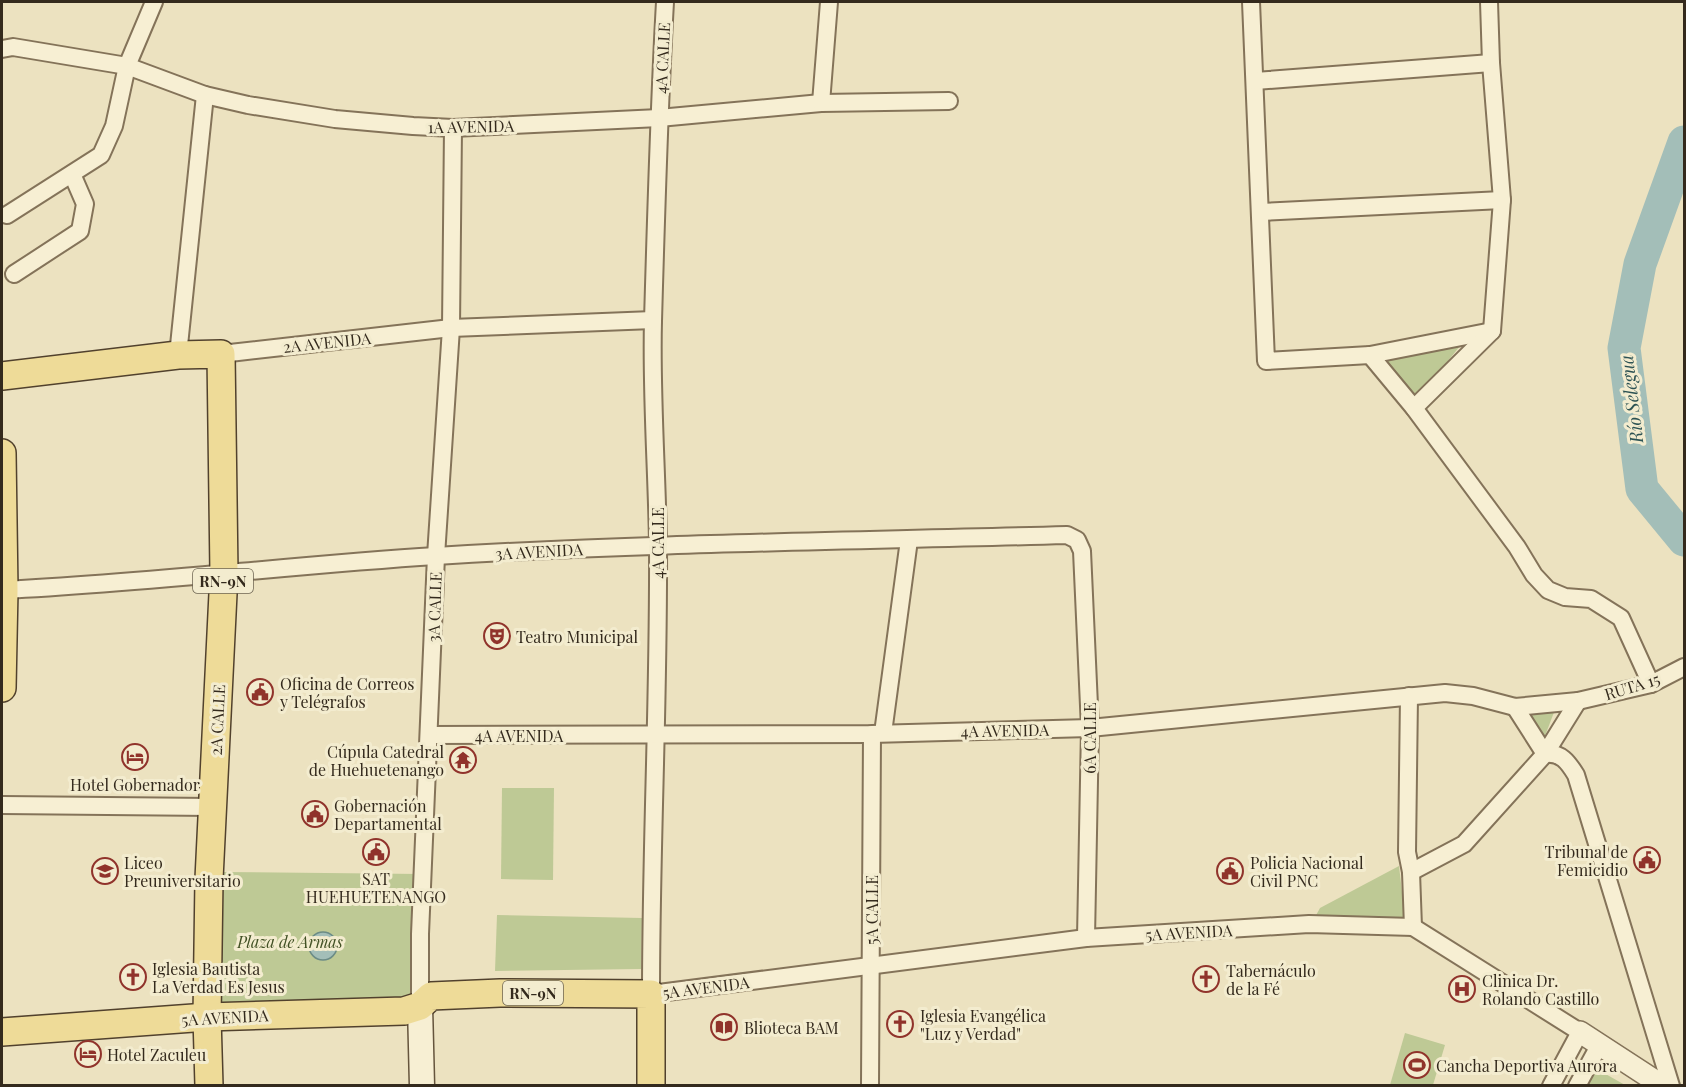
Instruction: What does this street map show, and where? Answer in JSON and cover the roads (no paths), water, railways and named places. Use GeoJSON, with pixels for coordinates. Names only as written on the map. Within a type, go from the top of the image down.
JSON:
{"type":"FeatureCollection","features":[{"type":"Feature","properties":{"kind":"main road","name":"2A AVENIDA"},"geometry":{"type":"LineString","coordinates":[[2,376],[178,355],[221,354]]}},
{"type":"Feature","properties":{"kind":"main road","name":"2A CALLE"},"geometry":{"type":"LineString","coordinates":[[209,1086],[207,1017],[212,807],[224,573],[221,354]]}},
{"type":"Feature","properties":{"kind":"main road"},"geometry":{"type":"LineString","coordinates":[[2,453],[2,688]]}},
{"type":"Feature","properties":{"kind":"main road","name":"5A AVENIDA"},"geometry":{"type":"LineString","coordinates":[[2,1032],[207,1017],[405,1011],[420,1006],[431,996],[500,993],[651,994]]}},
{"type":"Feature","properties":{"kind":"main road","name":"4A CALLE"},"geometry":{"type":"LineString","coordinates":[[651,994],[651,1086]]}},
{"type":"Feature","properties":{"kind":"main road","name":"3A CALLE"},"geometry":{"type":"LineString","coordinates":[[420,1006],[422,1086]]}},
{"type":"Feature","properties":{"kind":"street"},"geometry":{"type":"LineString","coordinates":[[7,215],[101,156],[114,126],[127,66],[154,2]]}},
{"type":"Feature","properties":{"kind":"street","name":"4A CALLE"},"geometry":{"type":"LineString","coordinates":[[651,994],[658,546],[653,320],[665,2]]}},
{"type":"Feature","properties":{"kind":"street"},"geometry":{"type":"LineString","coordinates":[[821,103],[829,2]]}},
{"type":"Feature","properties":{"kind":"street"},"geometry":{"type":"LineString","coordinates":[[1251,2],[1266,360],[1370,355],[1492,331]]}},
{"type":"Feature","properties":{"kind":"street"},"geometry":{"type":"LineString","coordinates":[[1414,408],[1492,331],[1502,200],[1491,63],[1489,2]]}},
{"type":"Feature","properties":{"kind":"street","name":"1A AVENIDA"},"geometry":{"type":"LineString","coordinates":[[2,49],[13,47],[127,66],[205,95],[291,113],[374,124],[453,128],[659,118],[821,103],[949,101]]}},
{"type":"Feature","properties":{"kind":"street"},"geometry":{"type":"LineString","coordinates":[[1255,81],[1491,63]]}},
{"type":"Feature","properties":{"kind":"street"},"geometry":{"type":"LineString","coordinates":[[178,355],[205,95]]}},
{"type":"Feature","properties":{"kind":"street","name":"3A CALLE"},"geometry":{"type":"LineString","coordinates":[[420,1006],[420,934],[436,556],[451,328],[453,128]]}},
{"type":"Feature","properties":{"kind":"street"},"geometry":{"type":"LineString","coordinates":[[14,274],[80,231],[85,204],[72,174]]}},
{"type":"Feature","properties":{"kind":"street"},"geometry":{"type":"LineString","coordinates":[[1260,212],[1502,200]]}},
{"type":"Feature","properties":{"kind":"street","name":"2A AVENIDA"},"geometry":{"type":"LineString","coordinates":[[221,354],[451,328],[653,320]]}},
{"type":"Feature","properties":{"kind":"street"},"geometry":{"type":"LineString","coordinates":[[1370,355],[1414,408],[1517,548],[1534,575],[1548,590],[1565,597],[1591,599],[1621,618],[1651,684]]}},
{"type":"Feature","properties":{"kind":"street","name":"3A AVENIDA"},"geometry":{"type":"LineString","coordinates":[[3,590],[81,586],[436,556],[658,546],[1067,535],[1077,540]]}},
{"type":"Feature","properties":{"kind":"street","name":"5A CALLE"},"geometry":{"type":"LineString","coordinates":[[870,1086],[877,734],[909,540]]}},
{"type":"Feature","properties":{"kind":"street","name":"6A CALLE"},"geometry":{"type":"LineString","coordinates":[[1077,540],[1082,551],[1090,728],[1086,938]]}},
{"type":"Feature","properties":{"kind":"street","name":"RUTA 15"},"geometry":{"type":"LineString","coordinates":[[1578,701],[1651,684],[1684,667]]}},
{"type":"Feature","properties":{"kind":"street","name":"4A AVENIDA"},"geometry":{"type":"LineString","coordinates":[[429,735],[877,734],[1090,728],[1445,693],[1473,696],[1515,707],[1578,701]]}},
{"type":"Feature","properties":{"kind":"street"},"geometry":{"type":"LineString","coordinates":[[1409,696],[1407,852],[1411,872],[1413,927],[1664,1086]]}},
{"type":"Feature","properties":{"kind":"street"},"geometry":{"type":"LineString","coordinates":[[1411,872],[1464,844],[1545,754],[1578,701]]}},
{"type":"Feature","properties":{"kind":"street"},"geometry":{"type":"LineString","coordinates":[[1515,707],[1545,754]]}},
{"type":"Feature","properties":{"kind":"street"},"geometry":{"type":"LineString","coordinates":[[1545,754],[1552,753],[1562,756],[1576,775],[1671,1086]]}},
{"type":"Feature","properties":{"kind":"street"},"geometry":{"type":"LineString","coordinates":[[2,805],[212,807]]}},
{"type":"Feature","properties":{"kind":"street","name":"5A AVENIDA"},"geometry":{"type":"LineString","coordinates":[[651,994],[1086,938],[1309,924],[1413,927]]}},
{"type":"Feature","properties":{"kind":"street"},"geometry":{"type":"LineString","coordinates":[[1551,1086],[1580,1032]]}},
{"type":"Feature","properties":{"kind":"street"},"geometry":{"type":"LineString","coordinates":[[1577,1086],[1600,1044]]}},
{"type":"Feature","properties":{"kind":"water"},"geometry":{"type":"Polygon","coordinates":[[[323,932],[333,936],[337,946],[333,956],[323,960],[313,956],[309,946],[313,936],[323,932]]]}},
{"type":"Feature","properties":{"kind":"waterway","name":"Río Selegua"},"geometry":{"type":"LineString","coordinates":[[1684,142],[1640,264],[1624,348],[1642,489],[1684,540]]}},
{"type":"Feature","properties":{"kind":"place","name":"Teatro Municipal"},"geometry":{"type":"Point","coordinates":[497,636]}},
{"type":"Feature","properties":{"kind":"place","name":"Oficina de Correos y Telégrafos"},"geometry":{"type":"Point","coordinates":[260,692]}},
{"type":"Feature","properties":{"kind":"place","name":"Hotel Gobernador"},"geometry":{"type":"Point","coordinates":[135,757]}},
{"type":"Feature","properties":{"kind":"place","name":"Cúpula Catedral de Huehuetenango"},"geometry":{"type":"Point","coordinates":[463,760]}},
{"type":"Feature","properties":{"kind":"place","name":"Gobernación Departamental"},"geometry":{"type":"Point","coordinates":[315,814]}},
{"type":"Feature","properties":{"kind":"place","name":"SAT HUEHUETENANGO"},"geometry":{"type":"Point","coordinates":[376,852]}},
{"type":"Feature","properties":{"kind":"place","name":"Tribunal de Femicidio"},"geometry":{"type":"Point","coordinates":[1647,860]}},
{"type":"Feature","properties":{"kind":"place","name":"Liceo Preuniversitario"},"geometry":{"type":"Point","coordinates":[105,871]}},
{"type":"Feature","properties":{"kind":"place","name":"Policia Nacional Civil PNC"},"geometry":{"type":"Point","coordinates":[1230,871]}},
{"type":"Feature","properties":{"kind":"place","name":"Iglesia Bautista La Verdad Es Jesus"},"geometry":{"type":"Point","coordinates":[133,977]}},
{"type":"Feature","properties":{"kind":"place","name":"Tabernáculo de la Fé"},"geometry":{"type":"Point","coordinates":[1206,979]}},
{"type":"Feature","properties":{"kind":"place","name":"Clinica Dr. Rolando Castillo"},"geometry":{"type":"Point","coordinates":[1462,989]}},
{"type":"Feature","properties":{"kind":"place","name":"Iglesia Evangélica \"Luz y Verdad\""},"geometry":{"type":"Point","coordinates":[900,1024]}},
{"type":"Feature","properties":{"kind":"place","name":"Blioteca BAM"},"geometry":{"type":"Point","coordinates":[724,1027]}},
{"type":"Feature","properties":{"kind":"place","name":"Hotel Zaculeu"},"geometry":{"type":"Point","coordinates":[88,1054]}},
{"type":"Feature","properties":{"kind":"place","name":"Cancha Deportiva Aurora"},"geometry":{"type":"Point","coordinates":[1417,1065]}},
{"type":"Feature","properties":{"kind":"park label","name":"Plaza de Armas"},"geometry":{"type":"Point","coordinates":[290,941]}}]}
